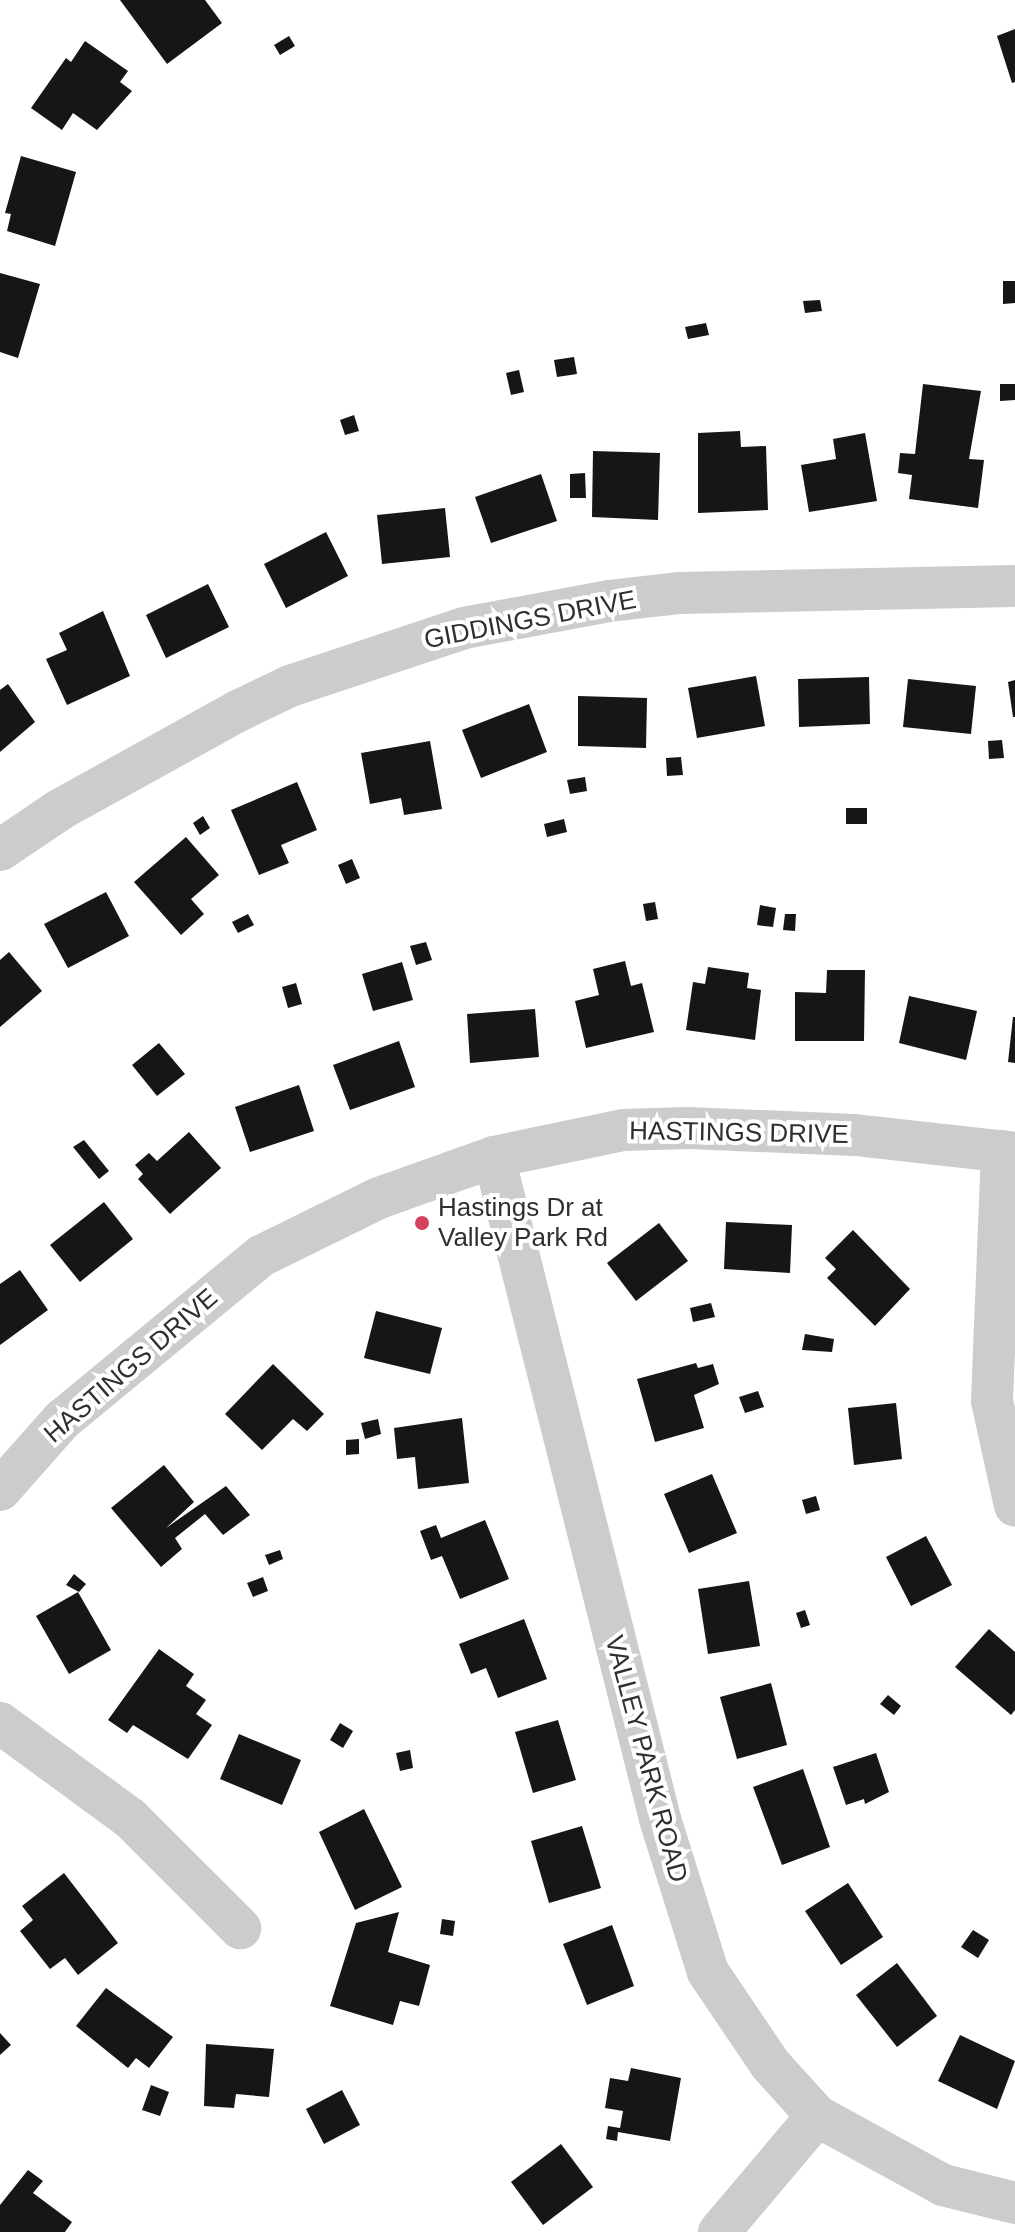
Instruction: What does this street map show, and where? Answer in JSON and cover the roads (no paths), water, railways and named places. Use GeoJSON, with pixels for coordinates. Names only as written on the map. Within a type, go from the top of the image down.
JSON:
{"type":"FeatureCollection","features":[{"type":"Feature","properties":{"kind":"street","name":"GIDDINGS DRIVE"},"geometry":{"type":"LineString","coordinates":[[0,850],[61,809],[238,711],[290,686],[464,628],[679,593],[1015,586]]}},
{"type":"Feature","properties":{"kind":"street","name":"HASTINGS DRIVE"},"geometry":{"type":"LineString","coordinates":[[0,1490],[62,1420],[261,1256],[379,1198],[494,1157],[623,1130],[689,1128],[840,1133],[1008,1152]]}},
{"type":"Feature","properties":{"kind":"street"},"geometry":{"type":"LineString","coordinates":[[1008,1152],[992,1401],[1001,1460],[1015,1506]]}},
{"type":"Feature","properties":{"kind":"street","name":"VALLEY PARK ROAD"},"geometry":{"type":"LineString","coordinates":[[494,1157],[692,1930],[731,2011],[817,2116],[943,2185],[1015,2203]]}},
{"type":"Feature","properties":{"kind":"street"},"geometry":{"type":"LineString","coordinates":[[0,1723],[130,1818],[240,1928]]}},
{"type":"Feature","properties":{"kind":"street"},"geometry":{"type":"LineString","coordinates":[[719,2232],[817,2116]]}},
{"type":"Feature","properties":{"kind":"place","name":"Hastings Dr at Valley Park Rd"},"geometry":{"type":"Point","coordinates":[422,1223]}}]}
